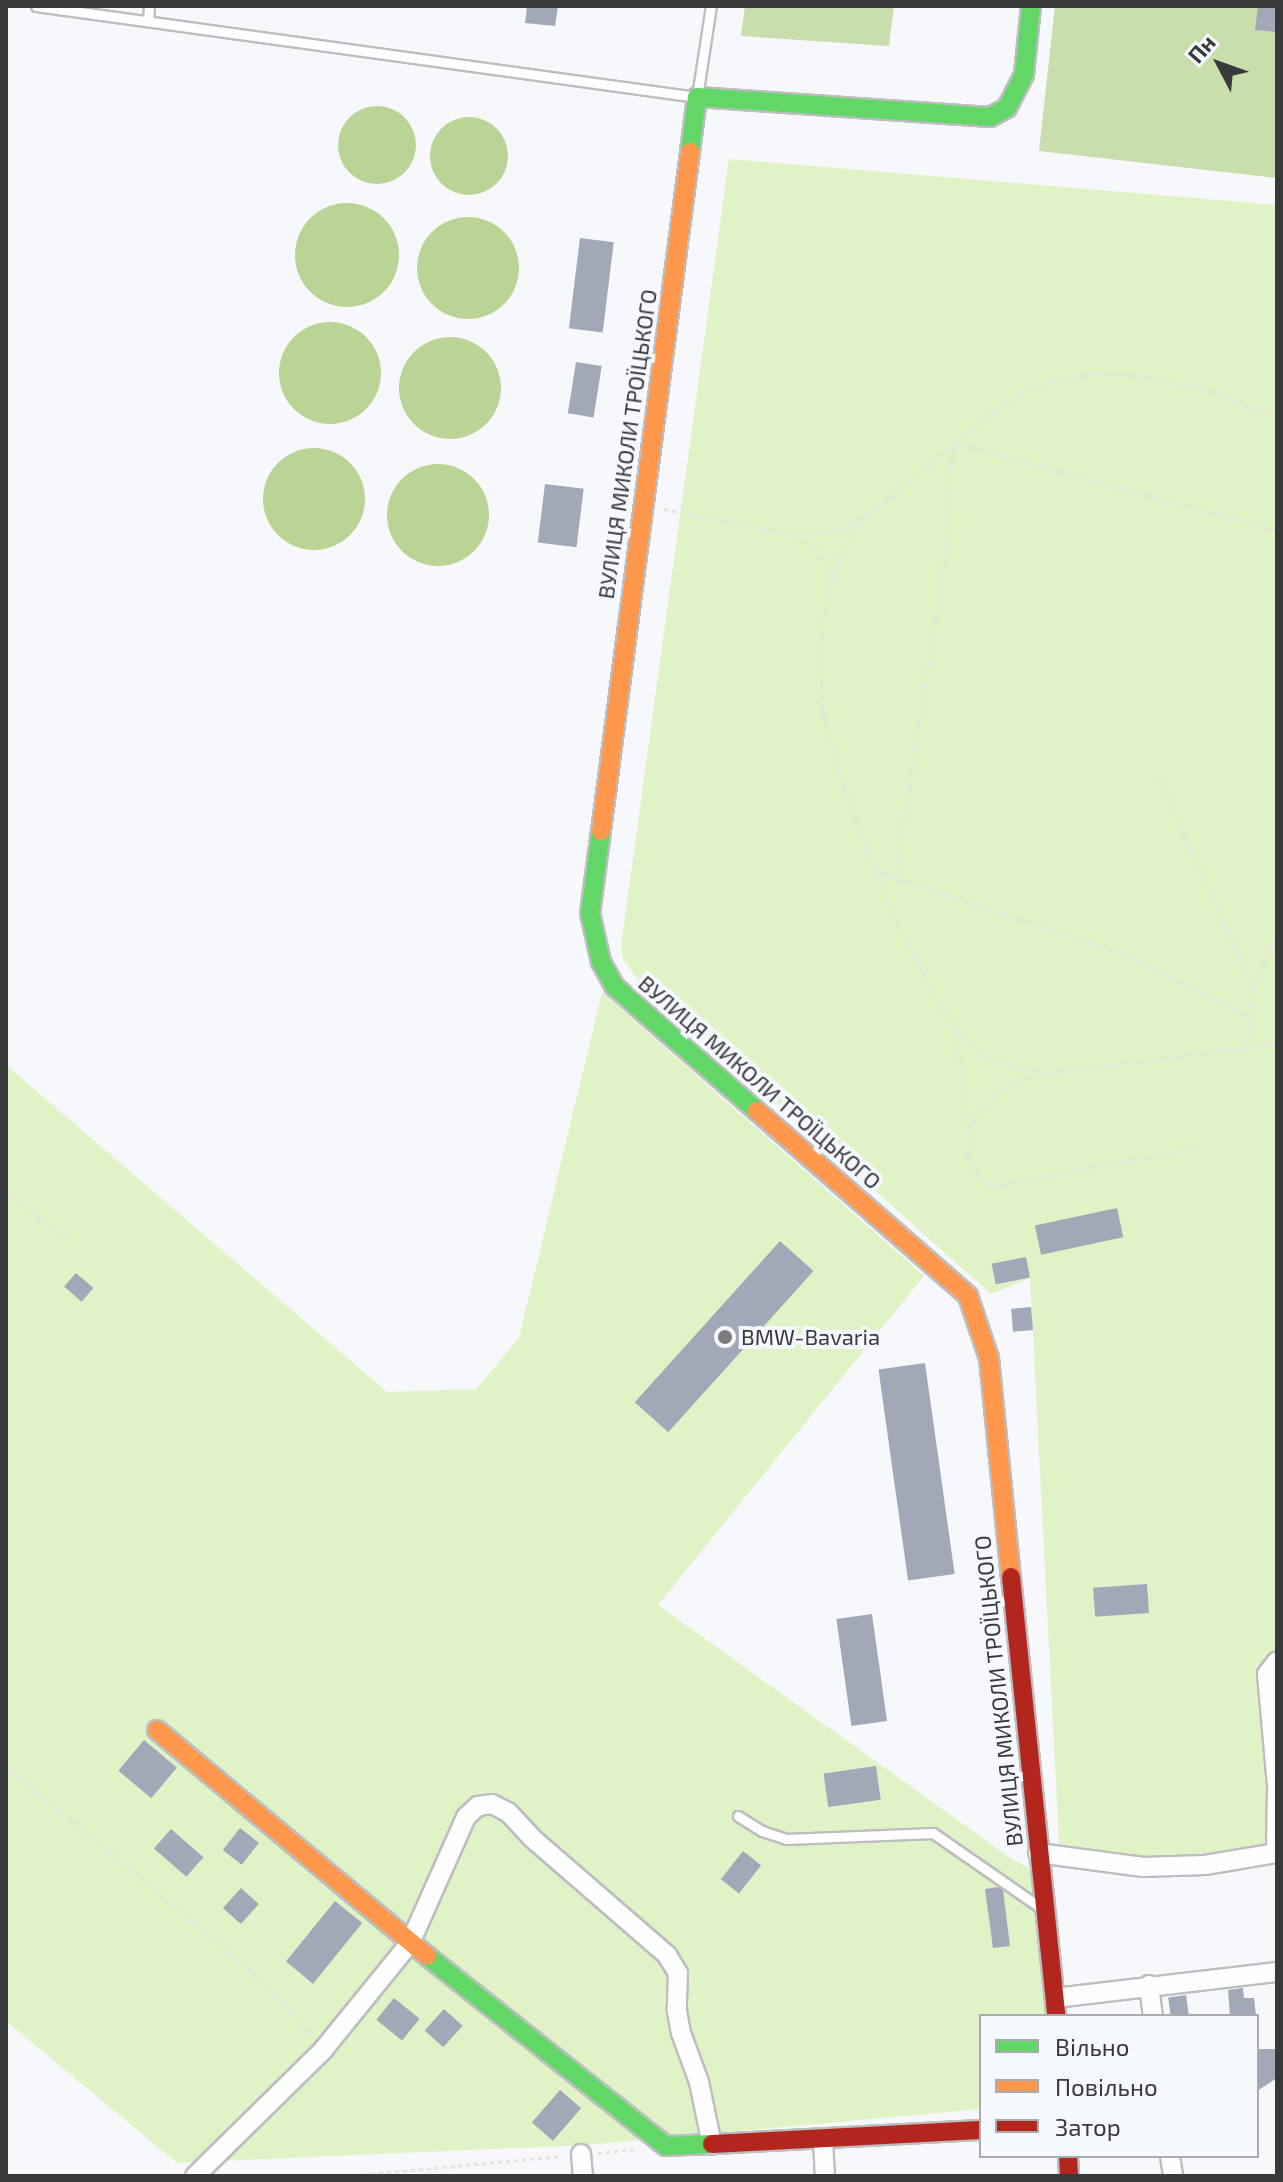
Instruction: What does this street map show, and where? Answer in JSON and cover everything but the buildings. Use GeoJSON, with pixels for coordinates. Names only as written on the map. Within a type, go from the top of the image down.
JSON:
{"type":"FeatureCollection","features":[{"type":"Feature","properties":{"kind":"street"},"geometry":{"type":"LineString","coordinates":[[697,97],[990,117],[1007,108],[1024,74],[1031,6]]}},
{"type":"Feature","properties":{"kind":"street","name":"ВУЛИЦЯ МИКОЛИ ТРОЇЦЬКОГО"},"geometry":{"type":"LineString","coordinates":[[697,97],[591,893],[594,937],[601,962],[615,987],[639,1011],[968,1296],[982,1329],[989,1358],[1056,2007]]}},
{"type":"Feature","properties":{"kind":"street"},"geometry":{"type":"LineString","coordinates":[[1038,1853],[1143,1867],[1205,1865],[1277,1853],[1277,1786],[1267,1674],[1277,1661]]}},
{"type":"Feature","properties":{"kind":"street"},"geometry":{"type":"LineString","coordinates":[[157,1730],[410,1943],[666,2146],[979,2130]]}},
{"type":"Feature","properties":{"kind":"street"},"geometry":{"type":"LineString","coordinates":[[195,2176],[323,2050],[410,1943],[466,1817],[478,1806],[492,1804],[508,1812],[532,1838],[667,1955],[678,1973],[677,2011],[681,2033],[699,2082],[712,2145]]}},
{"type":"Feature","properties":{"kind":"street"},"geometry":{"type":"LineString","coordinates":[[1056,2007],[1149,1985],[1277,1972]]}},
{"type":"Feature","properties":{"kind":"street"},"geometry":{"type":"LineString","coordinates":[[1149,1985],[1153,2014]]}},
{"type":"Feature","properties":{"kind":"street"},"geometry":{"type":"LineString","coordinates":[[823,2140],[825,2176]]}},
{"type":"Feature","properties":{"kind":"street"},"geometry":{"type":"LineString","coordinates":[[581,2154],[583,2176]]}},
{"type":"Feature","properties":{"kind":"lane"},"geometry":{"type":"LineString","coordinates":[[36,6],[697,97],[711,6]]}},
{"type":"Feature","properties":{"kind":"lane"},"geometry":{"type":"LineString","coordinates":[[148,21],[149,6]]}},
{"type":"Feature","properties":{"kind":"lane"},"geometry":{"type":"LineString","coordinates":[[738,1816],[762,1831],[786,1839],[933,1833],[1045,1910]]}},
{"type":"Feature","properties":{"kind":"path"},"geometry":{"type":"LineString","coordinates":[[643,501],[680,514],[796,535],[834,532],[865,517],[954,443],[1020,394],[1054,380],[1091,374],[1129,375],[1201,388],[1277,417]]}},
{"type":"Feature","properties":{"kind":"path"},"geometry":{"type":"LineString","coordinates":[[954,443],[1277,530]]}},
{"type":"Feature","properties":{"kind":"path"},"geometry":{"type":"LineString","coordinates":[[895,877],[943,578],[954,443]]}},
{"type":"Feature","properties":{"kind":"path"},"geometry":{"type":"LineString","coordinates":[[865,517],[848,541],[831,586],[822,622],[820,663],[824,713],[844,787],[875,871],[934,994],[957,1029],[986,1056],[1017,1069],[1050,1073]]}},
{"type":"Feature","properties":{"kind":"path"},"geometry":{"type":"LineString","coordinates":[[796,535],[815,549],[824,562],[831,586]]}},
{"type":"Feature","properties":{"kind":"path"},"geometry":{"type":"LineString","coordinates":[[1157,774],[1253,988]]}},
{"type":"Feature","properties":{"kind":"path"},"geometry":{"type":"LineString","coordinates":[[875,871],[1127,955],[1250,1016]]}},
{"type":"Feature","properties":{"kind":"path"},"geometry":{"type":"LineString","coordinates":[[1248,1047],[1253,988],[1277,936]]}},
{"type":"Feature","properties":{"kind":"path"},"geometry":{"type":"LineString","coordinates":[[957,1029],[971,1167],[981,1180],[993,1186],[1199,1147]]}},
{"type":"Feature","properties":{"kind":"path"},"geometry":{"type":"LineString","coordinates":[[969,1136],[974,1119],[1005,1087],[1019,1079],[1277,1043]]}},
{"type":"Feature","properties":{"kind":"path"},"geometry":{"type":"LineString","coordinates":[[6,1193],[70,1241]]}},
{"type":"Feature","properties":{"kind":"path"},"geometry":{"type":"LineString","coordinates":[[6,1766],[230,1952],[286,2005],[323,2050]]}},
{"type":"Feature","properties":{"kind":"path"},"geometry":{"type":"LineString","coordinates":[[347,2176],[638,2149]]}},
{"type":"Feature","properties":{"kind":"shaded area"},"geometry":{"type":"Polygon","coordinates":[[[745,6],[894,6],[889,46],[741,36],[745,6]]]}},
{"type":"Feature","properties":{"kind":"shaded area"},"geometry":{"type":"Polygon","coordinates":[[[1055,6],[1277,6],[1277,178],[1039,151],[1055,6]]]}},
{"type":"Feature","properties":{"kind":"shaded area"},"geometry":{"type":"Polygon","coordinates":[[[377,106],[392,109],[409,123],[416,145],[413,160],[399,177],[377,184],[362,181],[345,167],[338,145],[341,130],[355,113],[377,106]]]}},
{"type":"Feature","properties":{"kind":"shaded area"},"geometry":{"type":"Polygon","coordinates":[[[469,117],[484,120],[501,134],[508,156],[505,171],[491,188],[469,195],[454,192],[437,178],[430,156],[433,141],[447,124],[469,117]]]}},
{"type":"Feature","properties":{"kind":"shaded area"},"geometry":{"type":"Polygon","coordinates":[[[729,159],[1277,205],[1277,1864],[1060,1861],[1030,1278],[991,1294],[636,977],[623,959],[621,946],[729,159]]]}},
{"type":"Feature","properties":{"kind":"shaded area"},"geometry":{"type":"Polygon","coordinates":[[[347,203],[367,207],[390,226],[399,255],[395,275],[376,298],[347,307],[327,303],[304,284],[295,255],[299,235],[318,212],[347,203]]]}},
{"type":"Feature","properties":{"kind":"shaded area"},"geometry":{"type":"Polygon","coordinates":[[[468,217],[488,220],[511,239],[516,248],[519,268],[516,288],[497,311],[488,316],[468,319],[448,316],[425,297],[420,288],[417,268],[420,248],[439,225],[448,220],[468,217]]]}},
{"type":"Feature","properties":{"kind":"shaded area"},"geometry":{"type":"Polygon","coordinates":[[[330,322],[350,325],[373,344],[378,353],[381,373],[378,393],[359,416],[350,421],[330,424],[310,421],[287,402],[282,393],[279,373],[282,353],[301,330],[310,325],[330,322]]]}},
{"type":"Feature","properties":{"kind":"shaded area"},"geometry":{"type":"Polygon","coordinates":[[[450,337],[470,340],[493,359],[498,368],[501,388],[498,408],[479,431],[470,436],[450,439],[430,436],[407,417],[402,408],[399,388],[402,368],[421,345],[430,340],[450,337]]]}},
{"type":"Feature","properties":{"kind":"shaded area"},"geometry":{"type":"Polygon","coordinates":[[[314,448],[334,451],[357,470],[362,479],[365,499],[362,519],[343,542],[334,547],[314,550],[294,547],[271,528],[266,519],[263,499],[266,479],[285,456],[294,451],[314,448]]]}},
{"type":"Feature","properties":{"kind":"shaded area"},"geometry":{"type":"Polygon","coordinates":[[[438,464],[458,467],[481,486],[486,495],[489,515],[486,535],[467,558],[458,563],[438,566],[418,563],[395,544],[390,535],[387,515],[390,495],[409,472],[418,467],[438,464]]]}},
{"type":"Feature","properties":{"kind":"shaded area"},"geometry":{"type":"Polygon","coordinates":[[[602,992],[924,1276],[658,1605],[1009,1857],[1035,1872],[1053,2014],[979,2014],[979,2109],[586,2145],[177,2163],[6,2021],[6,1065],[387,1392],[476,1389],[519,1338],[602,992]]]}},
{"type":"Feature","properties":{"kind":"traffic: fast"},"geometry":{"type":"LineString","coordinates":[[690,152],[697,97],[990,117],[1007,108],[1024,74],[1031,6]]}},
{"type":"Feature","properties":{"kind":"traffic: fast"},"geometry":{"type":"LineString","coordinates":[[601,831],[590,913],[601,962],[615,987],[757,1111]]}},
{"type":"Feature","properties":{"kind":"traffic: fast"},"geometry":{"type":"LineString","coordinates":[[427,1956],[666,2146],[712,2144]]}},
{"type":"Feature","properties":{"kind":"traffic: slow"},"geometry":{"type":"LineString","coordinates":[[601,831],[690,152]]}},
{"type":"Feature","properties":{"kind":"traffic: slow"},"geometry":{"type":"LineString","coordinates":[[757,1111],[968,1296],[989,1358],[1011,1577]]}},
{"type":"Feature","properties":{"kind":"traffic: slow"},"geometry":{"type":"LineString","coordinates":[[157,1730],[427,1956]]}},
{"type":"Feature","properties":{"kind":"traffic: jam"},"geometry":{"type":"LineString","coordinates":[[1011,1577],[1056,2014]]}},
{"type":"Feature","properties":{"kind":"traffic: jam"},"geometry":{"type":"LineString","coordinates":[[712,2144],[979,2130]]}},
{"type":"Feature","properties":{"kind":"traffic: jam"},"geometry":{"type":"LineString","coordinates":[[1068,2158],[1069,2176]]}},
{"type":"Feature","properties":{"kind":"place","name":"BMW-Bavaria"},"geometry":{"type":"Point","coordinates":[725,1337]}}]}
